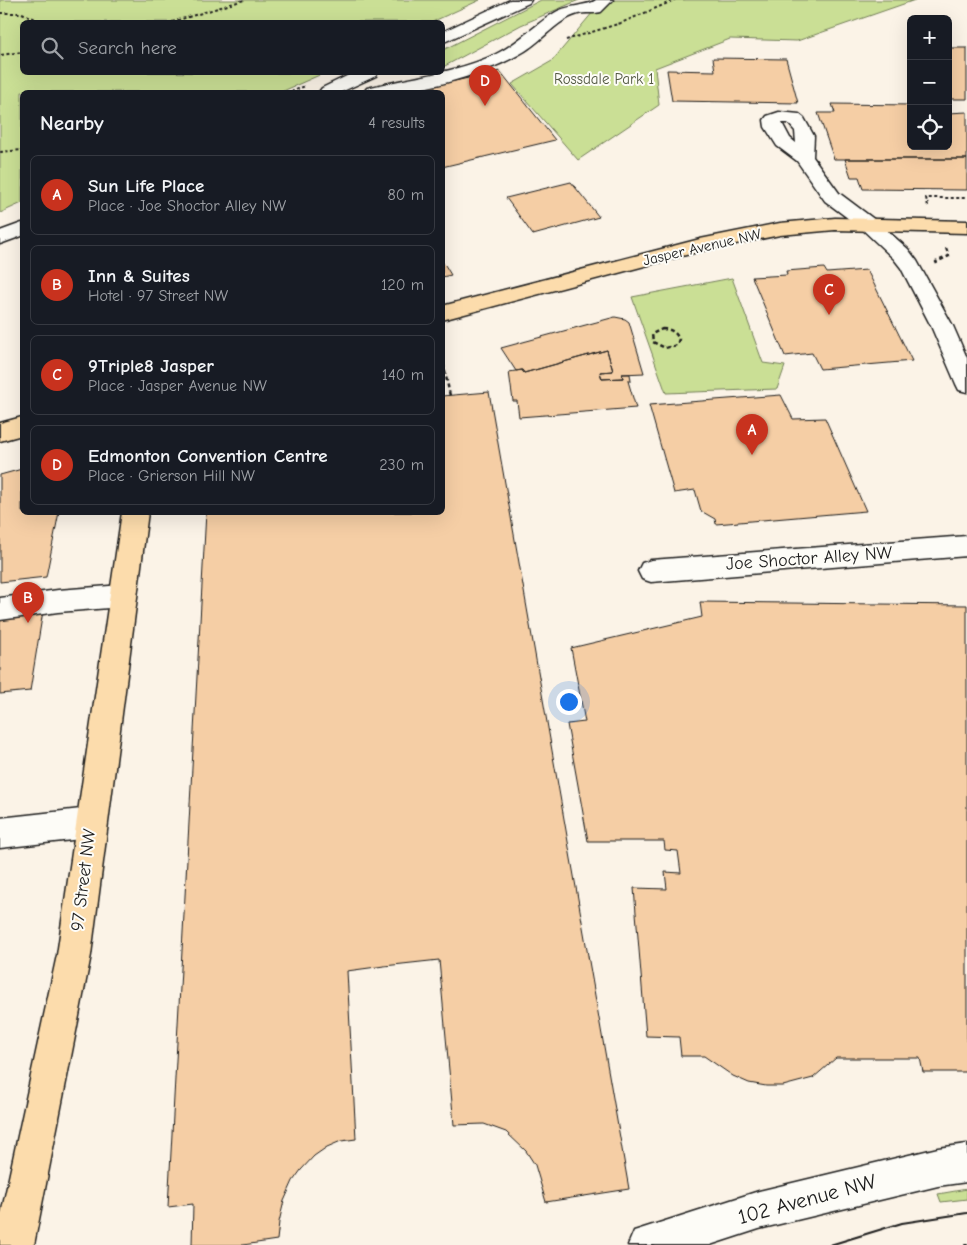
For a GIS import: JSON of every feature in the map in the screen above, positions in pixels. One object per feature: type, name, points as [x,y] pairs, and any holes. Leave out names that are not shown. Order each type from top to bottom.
[{"type":"main road","name":"Jasper Avenue NW","points":[[445,312],[737,237],[780,229],[835,224],[967,227]]},
{"type":"main road","points":[[0,432],[20,427]]},
{"type":"main road","name":"97 Street NW","points":[[14,1245],[74,955],[90,823],[134,515]]},
{"type":"street","points":[[445,37],[523,0]]},
{"type":"street","points":[[382,90],[478,69],[520,48],[558,18],[582,8],[600,5]]},
{"type":"street","points":[[340,90],[365,75]]},
{"type":"street","points":[[804,157],[832,197],[868,224],[910,266],[966,378]]},
{"type":"street","points":[[0,238],[20,229]]},
{"type":"street","name":"Joe Shoctor Alley NW","points":[[651,571],[967,546]]},
{"type":"street","points":[[0,609],[58,601],[122,596]]},
{"type":"street","points":[[0,833],[90,823]]},
{"type":"street","name":"102 Avenue NW","points":[[648,1245],[768,1208],[938,1167],[967,1163]]},
{"type":"path","points":[[178,20],[244,0]]},
{"type":"path","points":[[561,41],[602,31],[675,0]]},
{"type":"path","points":[[0,13],[22,13],[38,20]]},
{"type":"path","points":[[1,55],[20,52]]},
{"type":"path","points":[[0,152],[20,150]]},
{"type":"path","points":[[926,198],[967,198]]},
{"type":"path","points":[[662,329],[671,330],[678,336],[678,342],[669,348],[656,345],[651,340],[654,332],[662,329]]},
{"type":"path","points":[[445,372],[450,396]]},
{"type":"green space","points":[[0,0],[480,0],[436,20],[20,20],[20,75],[319,75],[286,90],[20,90],[20,204],[0,213]]},
{"type":"green space","points":[[541,0],[579,0],[521,25],[445,66],[445,49]]},
{"type":"green space","name":"Rossdale Park 1","points":[[611,0],[915,0],[797,41],[730,39],[655,68],[659,105],[578,160],[512,84],[552,61],[593,12]]},
{"type":"green space","points":[[732,278],[763,363],[785,366],[777,389],[666,393],[632,297]]},
{"type":"green space","points":[[967,1189],[967,1199],[941,1202],[938,1194]]},
{"type":"building","points":[[952,48],[967,48],[967,99],[952,99]]},
{"type":"building","points":[[713,58],[786,59],[798,103],[672,101],[667,70],[715,71]]},
{"type":"building","points":[[500,71],[555,140],[445,166],[445,90],[414,90]]},
{"type":"building","points":[[832,104],[907,105],[907,150],[952,150],[952,113],[967,112],[967,159],[834,159],[818,113],[835,113]]},
{"type":"building","points":[[845,159],[967,159],[967,190],[863,189],[859,177],[851,177]]},
{"type":"building","points":[[571,182],[599,217],[533,235],[506,198]]},
{"type":"building","points":[[445,265],[451,275],[445,276]]},
{"type":"building","points":[[824,268],[827,273],[867,270],[912,361],[820,369],[812,353],[785,356],[752,277],[787,275],[786,271]]},
{"type":"building","points":[[615,317],[629,322],[644,373],[622,374],[623,378],[602,379],[600,372],[613,371],[607,350],[524,373],[522,370],[516,371],[501,348]]},
{"type":"building","points":[[607,350],[613,371],[600,372],[602,379],[623,378],[622,374],[630,374],[631,381],[628,381],[636,408],[519,417],[517,401],[513,401],[509,372],[522,370],[524,373]]},
{"type":"building","points":[[489,392],[629,1189],[546,1202],[535,1165],[526,1151],[506,1132],[484,1124],[454,1125],[439,960],[384,966],[347,971],[356,1139],[341,1141],[327,1147],[314,1156],[301,1170],[293,1181],[284,1201],[277,1240],[243,1245],[192,1245],[193,1204],[168,1207],[206,515],[445,515],[445,396]]},
{"type":"building","points":[[781,395],[793,419],[825,418],[866,511],[716,524],[715,519],[701,511],[695,490],[674,493],[649,405]]},
{"type":"building","points":[[20,470],[20,515],[58,515],[46,577],[0,582],[0,475]]},
{"type":"building","points":[[700,602],[967,605],[967,1072],[923,1072],[920,1058],[836,1058],[813,1078],[783,1086],[766,1086],[749,1083],[733,1076],[704,1056],[681,1056],[679,1037],[646,1036],[634,888],[667,889],[665,872],[681,873],[678,851],[665,850],[664,841],[588,841],[567,724],[585,722],[571,648],[702,617]]},
{"type":"building","points":[[43,611],[30,691],[0,694],[0,615]]},
{"type":"tram line","points":[[830,1245],[902,1223],[967,1213]]},
{"type":"place","name":"Edmonton Convention Centre","points":[[485,106]]},
{"type":"place","name":"9Triple8 Jasper","points":[[829,315]]},
{"type":"place","name":"Sun Life Place","points":[[752,455]]},
{"type":"place","name":"Inn & Suites","points":[[28,623]]}]
